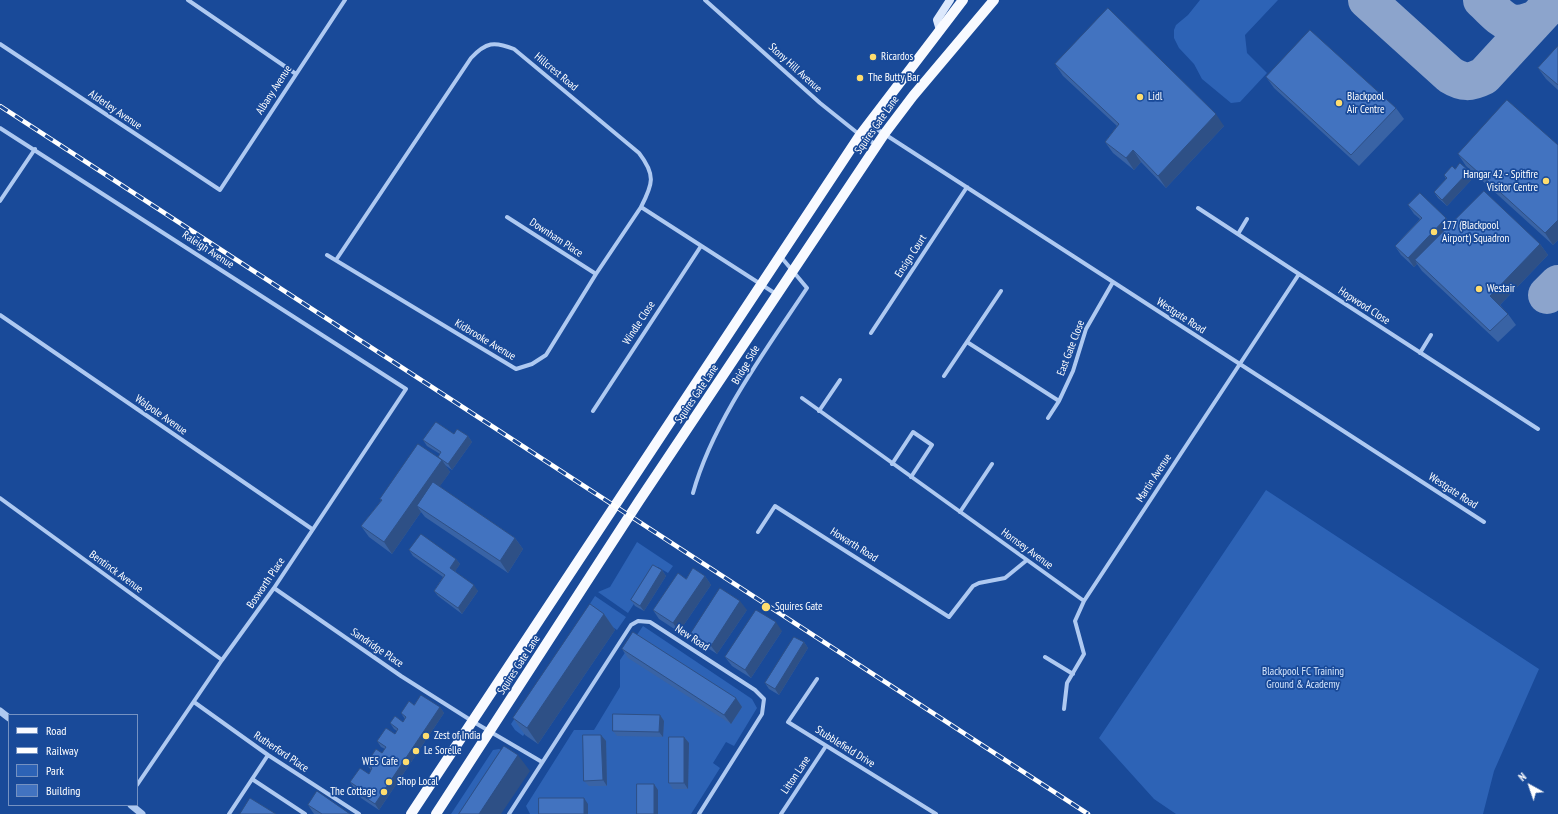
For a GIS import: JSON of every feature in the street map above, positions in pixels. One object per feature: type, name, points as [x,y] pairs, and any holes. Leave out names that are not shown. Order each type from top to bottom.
[{"type":"main road","points":[[940,30],[937,20],[950,0]]},
{"type":"main road","name":"Squires Gate Lane","points":[[412,814],[608,514],[781,257],[868,123],[963,0]]},
{"type":"main road","name":"Squires Gate Lane","points":[[436,814],[639,501],[877,145],[913,96],[994,0]]},
{"type":"street","points":[[188,0],[296,74]]},
{"type":"street","name":"Albany Avenue","points":[[220,190],[345,0]]},
{"type":"street","name":"Stony Hill Avenue","points":[[705,0],[820,103],[860,135],[877,145]]},
{"type":"street","name":"Alderley Avenue","points":[[0,44],[220,190]]},
{"type":"street","name":"Hillcrest Road","points":[[336,260],[471,58],[481,47],[490,44],[503,45],[514,49],[639,153],[650,168],[652,180],[651,188],[641,207]]},
{"type":"street","name":"Westgate Road","points":[[868,123],[1239,365],[1484,522]]},
{"type":"street","name":"Raleigh Avenue","points":[[0,128],[35,149],[406,389]]},
{"type":"street","points":[[0,201],[35,149]]},
{"type":"street","name":"Ensign Court","points":[[871,334],[967,188]]},
{"type":"street","points":[[641,207],[778,295]]},
{"type":"street","name":"Kidbrooke Avenue","points":[[328,255],[516,369],[532,364],[546,355],[596,274],[641,207]]},
{"type":"street","name":"Hopwood Close","points":[[1198,208],[1538,430]]},
{"type":"street","name":"Downham Place","points":[[507,217],[596,274]]},
{"type":"street","points":[[1238,234],[1247,219]]},
{"type":"street","name":"Windle Close","points":[[593,410],[701,246]]},
{"type":"street","name":"Bridge Side","points":[[693,493],[698,474],[722,425],[757,364],[807,288],[794,270],[781,257]]},
{"type":"street","points":[[1239,365],[1299,274]]},
{"type":"street","name":"East Gate Close","points":[[1048,418],[1073,371],[1086,329],[1113,282]]},
{"type":"street","points":[[944,376],[1001,291]]},
{"type":"street","name":"Walpole Avenue","points":[[0,315],[312,529]]},
{"type":"street","points":[[1420,353],[1431,335]]},
{"type":"street","points":[[968,342],[1058,401]]},
{"type":"street","name":"Martin Avenue","points":[[1064,709],[1067,683],[1084,654],[1075,621],[1084,601],[1239,365]]},
{"type":"street","points":[[819,411],[840,380]]},
{"type":"street","name":"Bosworth Place","points":[[138,784],[222,660],[274,588],[406,389]]},
{"type":"street","name":"Hornsey Avenue","points":[[802,398],[1084,601]]},
{"type":"street","points":[[892,464],[913,432],[932,445],[911,477]]},
{"type":"street","points":[[960,512],[992,464]]},
{"type":"street","name":"Bentinck Avenue","points":[[0,498],[222,660]]},
{"type":"street","name":"Howarth Road","points":[[758,532],[775,506],[950,617],[973,586],[979,583],[1005,578],[1027,560]]},
{"type":"street","name":"Sandridge Place","points":[[274,588],[401,676],[490,731]]},
{"type":"street","name":"New Road","points":[[509,814],[631,625],[638,621],[650,622],[755,690],[764,699],[762,714],[699,814]]},
{"type":"street","points":[[1045,657],[1073,674]]},
{"type":"street","name":"Stubblefield Drive","points":[[817,679],[788,722],[933,813]]},
{"type":"street","name":"Rutherford Place","points":[[194,702],[268,755],[359,814]]},
{"type":"street","points":[[0,711],[8,717]]},
{"type":"street","points":[[490,731],[542,762]]},
{"type":"street","name":"Litton Lane","points":[[781,814],[826,746]]},
{"type":"street","points":[[229,814],[268,755]]},
{"type":"street","points":[[252,779],[305,814]]},
{"type":"street","points":[[132,806],[142,814]]},
{"type":"green space","points":[[1200,0],[1278,0],[1245,35],[1247,53],[1267,73],[1240,102],[1231,103],[1202,79],[1194,64],[1179,48],[1174,38],[1174,30],[1176,25],[1188,15]]},
{"type":"green space","name":"Blackpool FC Training Ground & Academy","points":[[1266,490],[1539,669],[1494,771],[1483,814],[1176,814],[1154,799],[1099,738]]},
{"type":"green space","points":[[637,542],[673,566],[668,573],[658,567],[628,613],[598,592],[610,587]]},
{"type":"green space","points":[[595,596],[626,617],[617,630],[601,619],[523,736],[515,730],[511,724]]},
{"type":"green space","points":[[643,626],[752,699],[757,708],[734,746],[726,742],[713,763],[720,768],[691,814],[530,814],[526,806],[574,730],[594,730],[620,687],[620,660]]},
{"type":"green space","points":[[499,749],[504,751],[480,814],[451,814],[493,750]]},
{"type":"building","name":"Lidl","points":[[1108,8],[1216,114],[1158,176],[1133,150],[1126,158],[1105,142],[1119,124],[1055,64]]},
{"type":"building","name":"Blackpool Air Centre","points":[[1310,30],[1396,108],[1351,155],[1266,77]]},
{"type":"building","points":[[1558,46],[1558,85],[1538,68]]},
{"type":"building","points":[[1507,100],[1558,145],[1558,220],[1545,233],[1458,154]]},
{"type":"building","points":[[1460,163],[1469,171],[1442,200],[1434,192],[1447,178],[1444,175],[1452,166],[1455,169]]},
{"type":"building","name":"Westair","points":[[1484,191],[1540,244],[1490,296],[1508,314],[1490,331],[1415,260]]},
{"type":"building","points":[[1420,193],[1446,218],[1408,258],[1395,246],[1422,218],[1408,205]]},
{"type":"building","points":[[436,422],[454,434],[457,429],[468,436],[448,464],[438,457],[441,452],[423,440]]},
{"type":"building","points":[[418,444],[442,460],[384,542],[361,526],[382,500],[380,499]]},
{"type":"building","points":[[433,482],[515,538],[500,561],[417,506]]},
{"type":"building","points":[[421,534],[456,559],[450,568],[474,585],[458,608],[434,591],[445,575],[409,550]]},
{"type":"building","points":[[653,565],[662,570],[640,606],[631,600]]},
{"type":"building","points":[[693,568],[705,576],[673,623],[653,610],[678,573],[686,579]]},
{"type":"building","points":[[720,588],[740,601],[711,646],[691,633]]},
{"type":"building","points":[[590,604],[604,614],[527,728],[513,718]]},
{"type":"building","points":[[756,610],[776,622],[745,670],[725,657]]},
{"type":"building","points":[[633,632],[736,698],[724,715],[622,649]]},
{"type":"building","points":[[794,637],[804,642],[775,689],[765,683]]},
{"type":"building","points":[[421,695],[440,707],[375,804],[357,792],[359,788],[350,782],[360,768],[369,774],[372,768],[366,764],[376,749],[382,753],[386,747],[377,741],[386,728],[395,734],[398,729],[390,723],[395,716],[403,722],[406,717],[401,713],[409,701],[414,705]]},
{"type":"building","points":[[613,714],[660,715],[659,732],[613,731]]},
{"type":"building","points":[[583,735],[601,735],[603,780],[584,781]]},
{"type":"building","points":[[669,737],[684,737],[684,783],[669,783]]},
{"type":"building","points":[[504,746],[518,755],[479,814],[459,814]]},
{"type":"building","points":[[637,784],[654,784],[654,814],[637,814]]},
{"type":"building","points":[[317,791],[350,814],[322,814],[308,805]]},
{"type":"building","points":[[250,798],[276,814],[240,814]]},
{"type":"building","points":[[539,798],[584,798],[584,814],[539,814]]},
{"type":"taxiway","points":[[1367,0],[1450,75],[1463,81],[1471,81],[1484,76],[1554,0]]},
{"type":"taxiway","points":[[1482,0],[1506,21],[1519,24],[1536,19]]},
{"type":"taxiway","points":[[1547,295],[1558,284]]},
{"type":"railway","points":[[0,106],[1088,814]]},
{"type":"place","name":"Ricardos","points":[[873,57]]},
{"type":"place","name":"The Butty Bar","points":[[860,78]]},
{"type":"place","name":"Lidl","points":[[1140,97]]},
{"type":"place","name":"Blackpool Air Centre","points":[[1339,103]]},
{"type":"place","name":"Hangar 42 - Spitfire Visitor Centre","points":[[1546,181]]},
{"type":"place","name":"177 (Blackpool Airport) Squadron","points":[[1434,232]]},
{"type":"place","name":"Westair","points":[[1479,289]]},
{"type":"place","name":"Squires Gate","points":[[766,607]]},
{"type":"place","name":"Zest of India","points":[[426,736]]},
{"type":"place","name":"Le Sorelle","points":[[416,751]]},
{"type":"place","name":"WE5 Cafe","points":[[406,762]]},
{"type":"place","name":"Shop Local","points":[[389,782]]},
{"type":"place","name":"The Cottage","points":[[384,792]]}]
